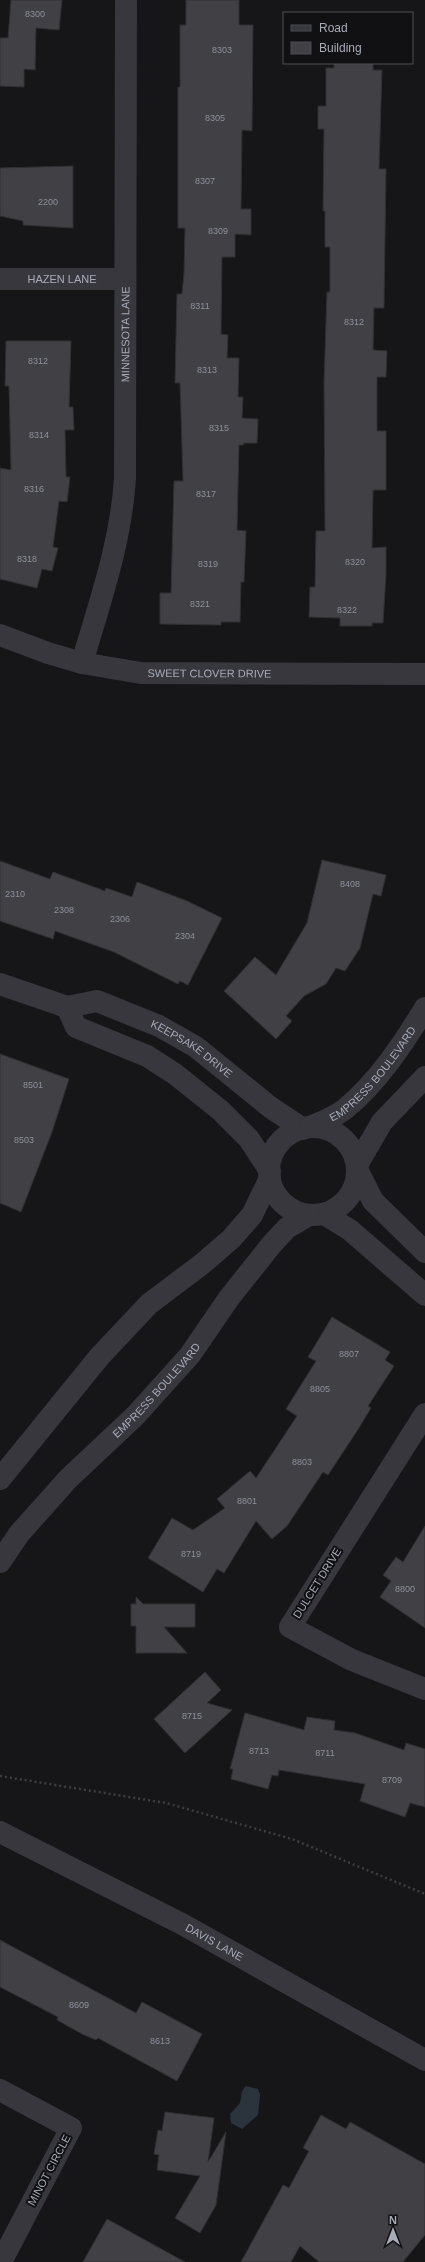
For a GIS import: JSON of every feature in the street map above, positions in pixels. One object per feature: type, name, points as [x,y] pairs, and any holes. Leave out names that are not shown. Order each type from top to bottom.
[{"type":"street","name":"MINNESOTA LANE","points":[[82,663],[115,548],[123,514],[125,478],[124,279],[126,0]]},
{"type":"street","name":"HAZEN LANE","points":[[0,279],[124,279]]},
{"type":"street","name":"SWEET CLOVER DRIVE","points":[[0,635],[82,663],[141,673],[425,674]]},
{"type":"street","points":[[0,984],[67,1007],[76,1027],[147,1056],[175,1074],[220,1110],[249,1139],[270,1175]]},
{"type":"street","name":"KEEPSAKE DRIVE","points":[[67,1007],[96,1001],[159,1026],[196,1047],[270,1107],[307,1128]]},
{"type":"street","name":"EMPRESS BOULEVARD","points":[[307,1128],[333,1117],[345,1108],[382,1071],[425,1008]]},
{"type":"street","points":[[316,1215],[337,1208],[348,1199],[355,1186],[358,1168],[382,1122],[425,1077]]},
{"type":"street","points":[[425,1252],[373,1200],[358,1168],[356,1156],[348,1144],[338,1134],[324,1128],[307,1128],[296,1131],[283,1138],[274,1150],[270,1164],[270,1175],[274,1191],[282,1203],[294,1211],[316,1215],[350,1230],[425,1295]]},
{"type":"street","points":[[0,1479],[100,1356],[149,1304],[202,1264],[231,1238],[252,1215],[270,1175]]},
{"type":"street","name":"EMPRESS BOULEVARD","points":[[0,1562],[19,1534],[68,1479],[135,1416],[190,1355],[229,1298],[272,1244],[287,1228],[316,1215]]},
{"type":"street","name":"DULCET DRIVE","points":[[425,1414],[290,1627],[352,1660],[425,1689]]},
{"type":"street","name":"DAVIS LANE","points":[[0,1832],[182,1924],[425,2060]]},
{"type":"street","name":"MINOT CIRCLE","points":[[0,2090],[71,2128],[1,2262]]},
{"type":"path","points":[[0,1776],[166,1803],[292,1839],[425,1894]]},
{"type":"shaded area","points":[[246,2086],[258,2089],[260,2095],[258,2115],[242,2129],[231,2123],[230,2114],[240,2103],[242,2091]]},
{"type":"building","points":[[11,0],[62,0],[59,30],[36,28],[35,70],[24,69],[24,87],[0,86],[0,38],[8,38]]},
{"type":"building","points":[[186,0],[239,0],[239,25],[253,25],[252,131],[242,130],[241,209],[251,209],[251,235],[235,234],[235,257],[222,257],[221,334],[228,335],[227,358],[239,358],[238,397],[243,397],[242,418],[258,419],[257,443],[244,443],[243,445],[239,445],[237,530],[246,531],[244,582],[241,582],[240,622],[221,622],[221,625],[160,624],[160,593],[171,593],[174,481],[183,481],[180,383],[175,383],[177,294],[182,294],[184,274],[185,228],[178,228],[178,87],[180,87],[180,25],[186,25]]},
{"type":"building","points":[[334,64],[373,64],[373,70],[382,70],[379,169],[386,169],[384,308],[374,308],[373,350],[387,351],[386,377],[377,377],[377,431],[386,431],[386,490],[373,490],[372,548],[386,547],[386,574],[383,623],[372,623],[372,626],[340,626],[340,618],[309,617],[310,587],[315,587],[316,531],[325,531],[324,382],[327,292],[330,292],[330,247],[325,247],[325,211],[323,211],[324,129],[318,129],[318,106],[326,106],[326,68],[334,68]]},
{"type":"building","points":[[73,166],[73,228],[23,225],[23,221],[0,216],[0,168]]},
{"type":"building","points":[[6,341],[71,341],[69,407],[73,407],[74,430],[65,430],[66,477],[70,477],[67,502],[59,501],[53,547],[58,548],[52,571],[42,569],[37,588],[0,579],[0,468],[11,470],[9,386],[5,386]]},
{"type":"building","points":[[322,860],[386,875],[381,896],[373,894],[360,948],[345,971],[336,968],[326,984],[304,996],[286,1016],[292,1021],[276,1039],[224,991],[255,957],[276,975],[307,923]]},
{"type":"building","points":[[0,861],[50,879],[53,872],[105,891],[106,888],[132,897],[137,882],[187,901],[222,918],[188,985],[180,981],[178,984],[114,952],[55,931],[53,939],[0,921]]},
{"type":"building","points":[[0,1054],[69,1079],[52,1132],[21,1212],[0,1203]]},
{"type":"building","points":[[332,1317],[390,1352],[385,1360],[394,1366],[368,1406],[371,1408],[328,1475],[323,1472],[287,1526],[272,1539],[256,1521],[224,1573],[217,1569],[203,1592],[148,1558],[172,1518],[193,1530],[225,1508],[217,1499],[250,1471],[256,1478],[297,1416],[286,1409],[316,1361],[308,1357]]},
{"type":"building","points":[[425,1526],[425,1628],[380,1597],[391,1581],[383,1575],[396,1557],[403,1562]]},
{"type":"building","points":[[136,1597],[143,1604],[195,1604],[195,1627],[164,1627],[187,1653],[136,1653],[136,1626],[131,1626],[131,1604],[136,1604]]},
{"type":"building","points":[[205,1672],[221,1690],[207,1703],[232,1710],[185,1753],[154,1719]]},
{"type":"building","points":[[245,1713],[304,1730],[307,1717],[335,1721],[334,1730],[355,1733],[404,1750],[406,1743],[425,1749],[425,1807],[410,1803],[405,1817],[360,1801],[365,1784],[279,1770],[278,1776],[272,1775],[268,1789],[231,1779],[233,1769],[230,1769]]},
{"type":"building","points":[[0,1940],[136,2013],[142,2002],[202,2034],[177,2081],[98,2038],[96,2040],[82,2034],[57,2020],[58,2017],[0,1987]]},
{"type":"building","points":[[165,2112],[214,2118],[208,2162],[226,2132],[216,2205],[200,2233],[175,2218],[200,2176],[157,2170],[159,2155],[154,2154],[158,2130],[162,2131]]},
{"type":"building","points":[[321,2115],[346,2129],[350,2122],[425,2164],[425,2235],[403,2262],[319,2262],[300,2246],[291,2262],[241,2262],[283,2185],[289,2188],[309,2151],[303,2148]]},
{"type":"building","points":[[107,2219],[185,2262],[83,2262]]}]
